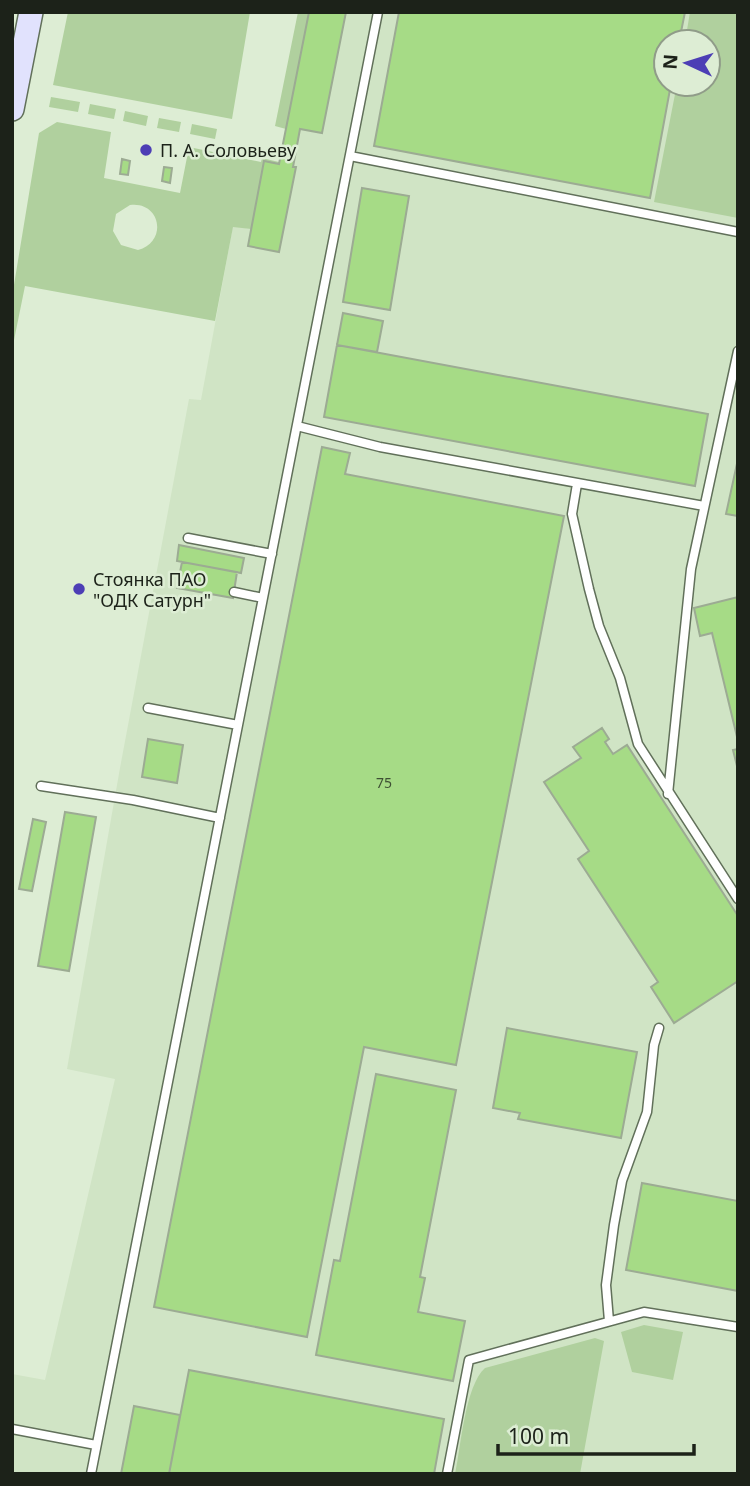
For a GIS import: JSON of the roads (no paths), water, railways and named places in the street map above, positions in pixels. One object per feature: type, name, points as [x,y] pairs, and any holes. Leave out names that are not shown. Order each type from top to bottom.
[{"type":"main road","points":[[13,97],[31,12]]},
{"type":"lane","points":[[91,1474],[378,12]]},
{"type":"lane","points":[[350,156],[738,232]]},
{"type":"lane","points":[[668,794],[687,595],[738,351]]},
{"type":"lane","points":[[298,426],[380,447],[704,506]]},
{"type":"lane","points":[[577,484],[572,514],[599,626],[620,678],[638,744],[738,899]]},
{"type":"lane","points":[[188,538],[272,554]]},
{"type":"lane","points":[[234,592],[263,598]]},
{"type":"lane","points":[[148,708],[238,725]]},
{"type":"lane","points":[[41,786],[133,800],[220,818]]},
{"type":"lane","points":[[610,1321],[606,1285],[614,1225],[622,1181],[647,1112],[654,1045],[659,1028]]},
{"type":"lane","points":[[447,1474],[469,1360],[644,1312],[738,1328]]},
{"type":"lane","points":[[12,1429],[96,1445]]},
{"type":"place","name":"П. А. Соловьеву","points":[[146,150]]},
{"type":"place","name":"Стоянка ПАО \"ОДК Сатурн\"","points":[[79,589]]}]
